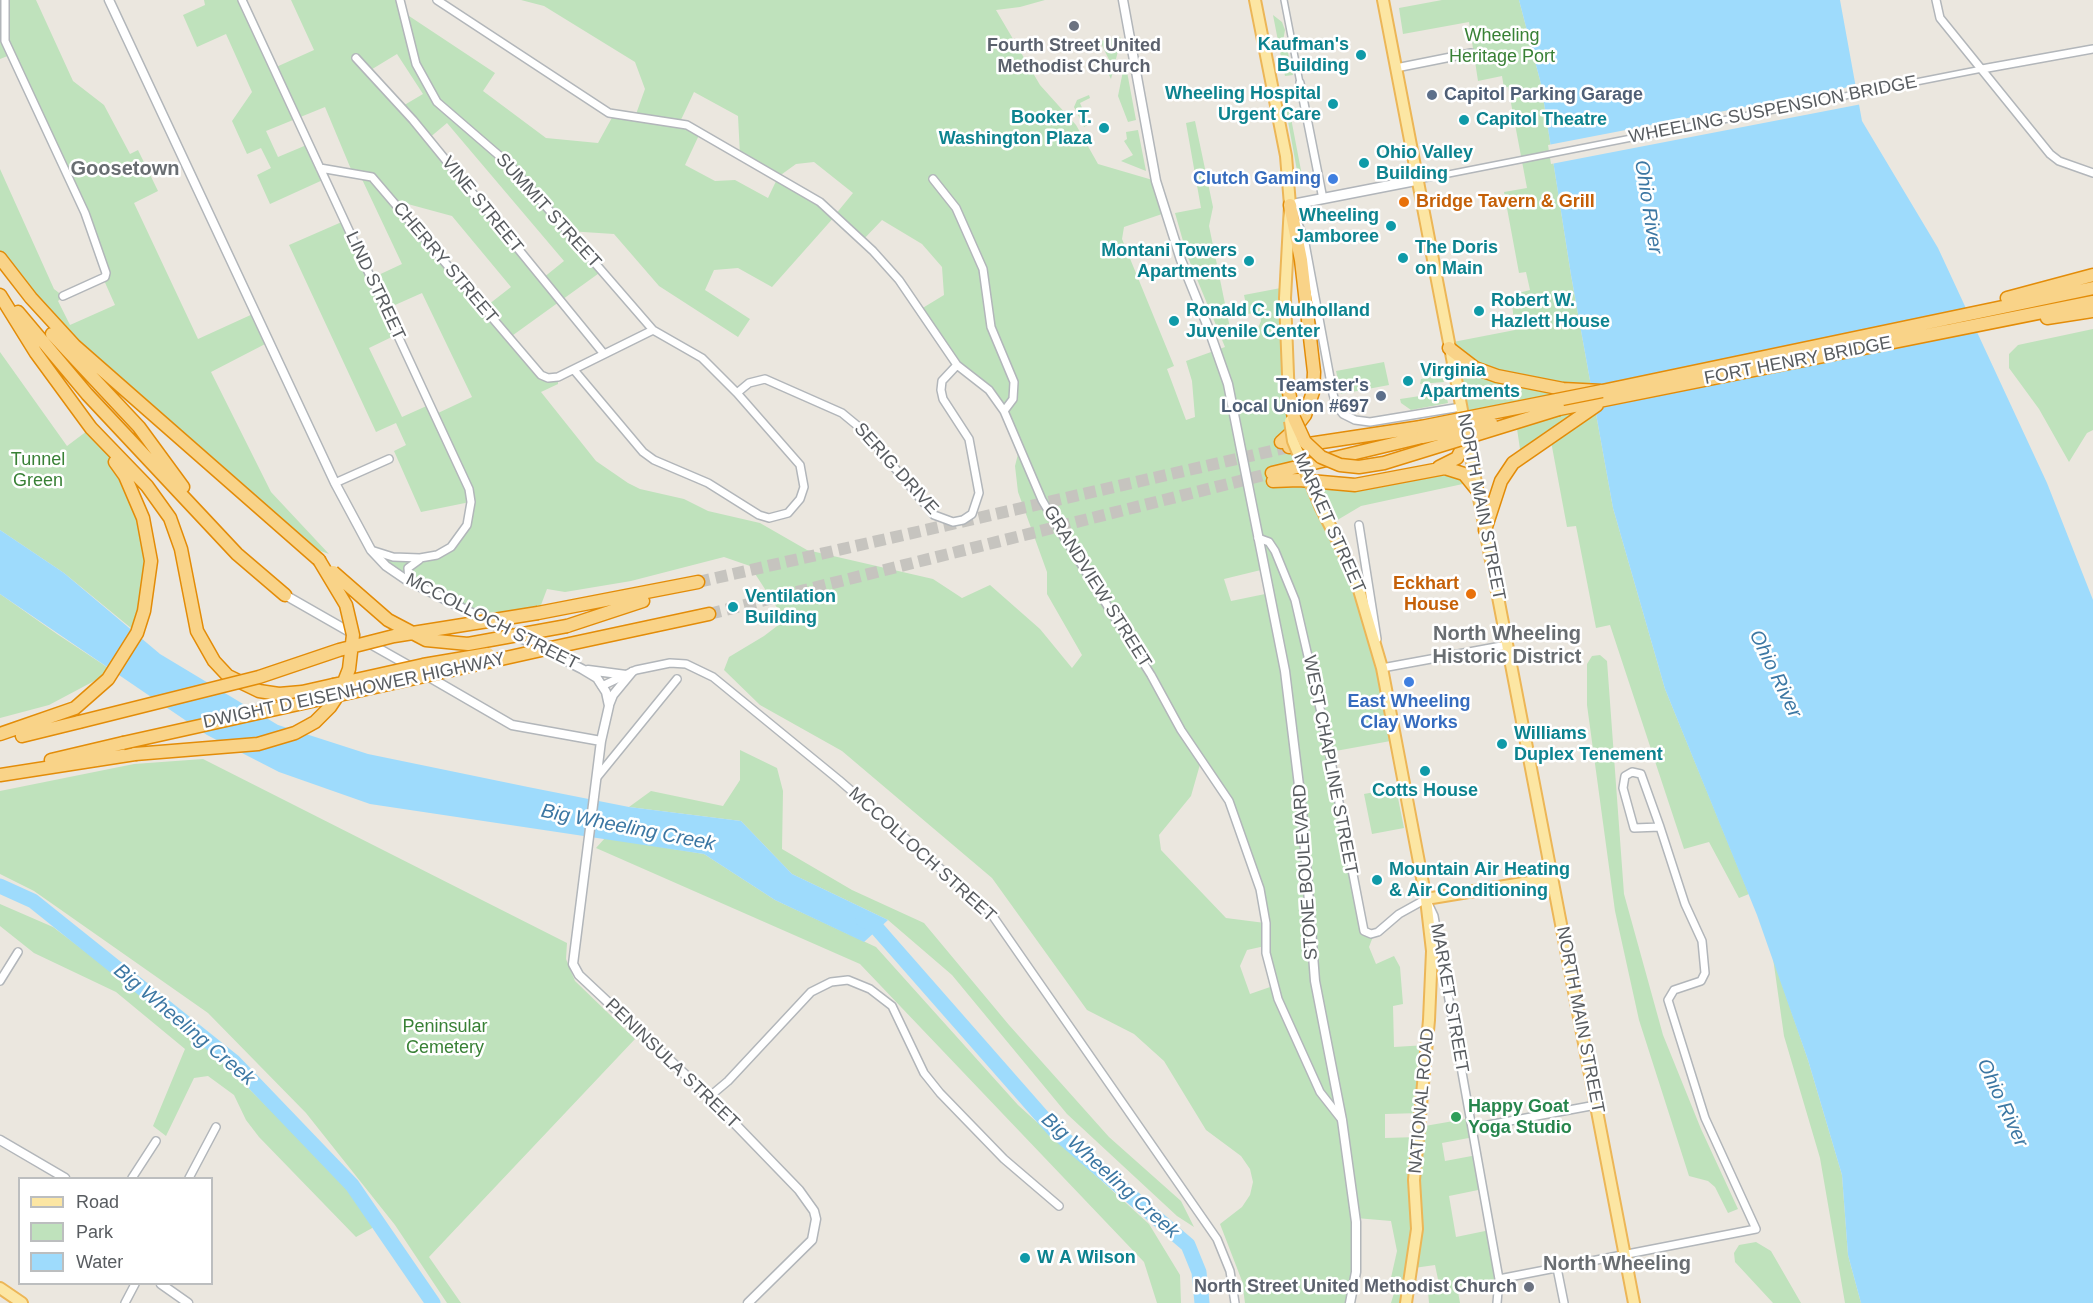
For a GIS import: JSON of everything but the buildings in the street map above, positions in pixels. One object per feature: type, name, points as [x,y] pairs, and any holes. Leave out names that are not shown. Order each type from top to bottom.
[{"type":"highway","points":[[1290,205],[1301,260],[1314,372],[1313,392],[1305,415],[1285,445],[1421,432],[1560,409]]},
{"type":"highway","points":[[0,258],[31,298],[75,346],[319,560],[346,605],[353,635],[349,669],[340,692],[330,707],[315,722],[295,734],[265,743],[236,748],[135,754],[0,774]]},
{"type":"highway","points":[[0,268],[39,319],[153,444],[200,513]]},
{"type":"highway","points":[[1963,313],[2047,285],[2093,275]]},
{"type":"highway","points":[[1963,313],[2093,288]]},
{"type":"highway","points":[[0,293],[87,394],[257,573],[285,595]]},
{"type":"highway","points":[[0,293],[36,353],[100,438],[125,476],[143,518],[151,561],[150,582],[144,611],[128,651],[108,679],[90,696],[60,716],[0,734]]},
{"type":"highway","points":[[1992,322],[2093,302]]},
{"type":"highway","points":[[1992,322],[2093,312]]},
{"type":"highway","name":"FORT HENRY BRIDGE","points":[[1603,396],[1963,313]]},
{"type":"highway","name":"FORT HENRY BRIDGE","points":[[1603,396],[1992,322]]},
{"type":"highway","points":[[1449,348],[1475,368],[1497,376],[1603,396]]},
{"type":"highway","points":[[1289,392],[1292,420],[1305,442],[1321,457],[1340,465],[1359,467],[1384,463],[1603,396]]},
{"type":"highway","points":[[1467,439],[1457,458],[1435,469],[1381,482],[1354,485],[1272,477],[1421,432],[1603,396]]},
{"type":"highway","points":[[1485,530],[1501,481],[1513,463],[1603,396]]},
{"type":"highway","points":[[100,438],[147,486],[170,518],[181,549],[197,631],[206,650],[228,676],[248,688],[279,694],[333,685],[423,665],[546,649]]},
{"type":"highway","points":[[1435,469],[1458,471],[1468,477],[1477,490]]},
{"type":"highway","name":"DWIGHT D EISENHOWER HIGHWAY","points":[[0,741],[259,677],[339,650],[394,636],[538,613],[698,582],[567,626],[468,644],[426,640],[388,620],[319,560]]},
{"type":"highway","name":"DWIGHT D EISENHOWER HIGHWAY","points":[[0,774],[123,743],[709,614]]},
{"type":"main road","points":[[1255,0],[1286,156],[1290,205],[1286,298],[1289,392]]},
{"type":"main road","name":"NORTH MAIN STREET","points":[[1383,0],[1634,1303]]},
{"type":"main road","points":[[1290,205],[1418,180]]},
{"type":"main road","name":"MARKET STREET","points":[[1292,420],[1293,441],[1306,478],[1354,573],[1381,664],[1426,899]]},
{"type":"main road","points":[[1426,899],[1553,878]]},
{"type":"main road","name":"NATIONAL ROAD","points":[[1406,1303],[1417,1239],[1414,1180],[1431,984],[1432,951],[1426,899]]},
{"type":"main road","points":[[0,1288],[22,1303]]},
{"type":"street","points":[[5,0],[5,41],[85,213],[105,277],[63,296]]},
{"type":"street","name":"MCCOLLOCH STREET","points":[[109,0],[335,483],[371,550],[386,566],[409,580],[582,669],[597,678],[602,686],[629,673],[662,664],[686,664],[713,677],[839,780],[990,912],[1216,1239],[1230,1270],[1235,1303]]},
{"type":"street","name":"LIND STREET","points":[[242,0],[469,489],[470,511],[463,534],[451,548],[411,565],[407,572],[409,580]]},
{"type":"street","name":"SUMMIT STREET","points":[[400,0],[416,64],[437,102],[510,165],[653,330],[702,358],[738,393],[796,460],[804,474],[804,487],[800,500],[795,508],[778,518],[759,515],[708,483],[654,460],[643,452],[574,370]]},
{"type":"street","name":"GRANDVIEW STREET","points":[[437,0],[609,113],[687,125],[820,202],[873,251],[899,280],[957,366],[989,390],[1004,411],[1042,500],[1084,572],[1151,675],[1181,730],[1229,801],[1260,889],[1266,923],[1266,953],[1278,999],[1320,1092],[1342,1120]]},
{"type":"street","name":"STONE BOULEVARD","points":[[1123,0],[1156,181],[1181,260],[1223,368],[1287,685],[1302,810],[1315,981],[1342,1120],[1358,1243],[1350,1303]]},
{"type":"street","points":[[1284,0],[1323,199]]},
{"type":"street","points":[[1936,0],[1940,18],[2025,125],[2060,161],[2093,172]]},
{"type":"street","points":[[1982,69],[2093,49]]},
{"type":"street","points":[[1396,68],[1471,53]]},
{"type":"street","name":"VINE STREET","points":[[357,58],[413,120],[604,354]]},
{"type":"street","name":"WHEELING SUSPENSION BRIDGE","points":[[1418,180],[1982,69]]},
{"type":"street","name":"CHERRY STREET","points":[[320,168],[372,177],[541,375],[548,378],[558,377],[574,370]]},
{"type":"street","points":[[933,179],[956,208],[984,269],[991,327],[1014,382],[1013,399],[1004,411]]},
{"type":"street","points":[[1290,205],[1304,238],[1336,405],[1342,414],[1355,420],[1370,422],[1461,407]]},
{"type":"street","points":[[574,370],[653,330]]},
{"type":"street","name":"SERIG DRIVE","points":[[738,393],[749,383],[765,380],[842,413],[865,432],[934,515],[953,522],[963,520],[972,514],[979,493],[969,439],[943,399],[940,390],[942,381],[957,366]]},
{"type":"street","points":[[335,483],[388,459]]},
{"type":"street","name":"MARKET STREET","points":[[1359,525],[1381,664]]},
{"type":"street","name":"WEST CHAPLINE STREET","points":[[1258,538],[1269,542],[1275,551],[1295,600],[1326,730],[1364,931],[1371,934],[1378,932],[1399,914],[1426,899]]},
{"type":"street","name":"LIND STREET","points":[[371,550],[393,557],[426,558]]},
{"type":"street","points":[[285,595],[512,725],[602,741]]},
{"type":"street","points":[[1381,664],[1507,645]]},
{"type":"street","points":[[582,669],[629,673],[609,706]]},
{"type":"street","points":[[597,780],[676,679]]},
{"type":"street","points":[[602,686],[609,706]]},
{"type":"street","name":"PENINSULA STREET","points":[[609,706],[602,741],[573,964],[579,975],[709,1097],[799,1190],[814,1211],[816,1219],[812,1240],[748,1303]]},
{"type":"street","points":[[1499,1279],[1756,1229],[1705,1118],[1668,1000],[1674,990],[1701,981],[1705,973],[1702,941],[1687,911],[1660,827],[1641,774],[1632,772],[1625,776],[1623,788],[1634,828],[1660,827]]},
{"type":"street","name":"MARKET STREET","points":[[1426,899],[1434,916],[1499,1279],[1497,1303]]},
{"type":"street","points":[[0,981],[18,952]]},
{"type":"street","points":[[709,1097],[729,1081],[810,992],[831,982],[848,980],[870,989],[892,1006],[924,1072],[940,1093],[1004,1159],[1059,1206]]},
{"type":"street","points":[[1472,1128],[1596,1105]]},
{"type":"street","points":[[190,1177],[216,1127]]},
{"type":"street","points":[[0,1140],[62,1177]]},
{"type":"street","points":[[133,1177],[156,1141]]},
{"type":"street","points":[[1557,1268],[1564,1303]]},
{"type":"street","points":[[125,1303],[134,1285]]},
{"type":"street","points":[[162,1285],[188,1303]]},
{"type":"green space","points":[[0,0],[36,0],[73,81],[104,105],[130,154],[138,150],[158,191],[134,203],[198,339],[255,313],[269,342],[211,372],[271,492],[329,554],[301,544],[75,346],[0,258],[0,169],[54,289],[63,296],[58,301],[70,325],[115,305],[103,278],[105,277],[98,247],[10,55],[0,59]]},
{"type":"green space","points":[[204,0],[242,0],[274,68],[314,50],[291,0],[400,0],[403,12],[495,73],[483,91],[546,138],[598,143],[614,114],[635,117],[645,89],[635,62],[544,6],[521,0],[1045,0],[1020,7],[996,10],[1040,85],[1076,125],[1098,164],[1156,181],[1165,213],[1124,227],[1122,239],[1174,366],[1167,369],[1186,420],[1195,417],[1192,381],[1186,361],[1225,347],[1187,255],[1175,213],[1201,208],[1186,123],[1195,121],[1213,207],[1209,226],[1231,333],[1258,328],[1261,321],[1259,312],[1248,314],[1244,295],[1286,287],[1289,392],[1306,478],[1340,484],[1435,469],[1472,482],[1361,506],[1329,525],[1354,573],[1396,740],[1330,752],[1363,927],[1374,934],[1369,947],[1376,964],[1394,956],[1400,967],[1403,1004],[1393,1006],[1394,1047],[1427,1045],[1421,1113],[1385,1114],[1385,1138],[1418,1137],[1419,1127],[1471,1118],[1474,1137],[1442,1143],[1445,1161],[1477,1155],[1483,1189],[1449,1196],[1456,1237],[1490,1230],[1499,1279],[1457,1286],[1460,1303],[1429,1303],[1428,1291],[1440,1289],[1435,1265],[1414,1268],[1406,1303],[1391,1303],[1394,1293],[1388,1291],[1397,1251],[1391,1221],[1356,1218],[1350,1303],[1245,1303],[1242,1281],[1220,1224],[1242,1207],[1250,1195],[1253,1182],[1250,1169],[1241,1156],[1206,1130],[1164,1061],[1134,1034],[1087,1010],[992,878],[842,751],[760,705],[724,670],[729,657],[785,620],[750,566],[724,557],[631,581],[565,592],[547,589],[538,613],[491,619],[448,601],[377,557],[383,555],[432,557],[463,534],[470,502],[421,512],[394,451],[406,445],[396,423],[376,432],[289,245],[344,221],[372,278],[402,264],[360,175],[353,174],[325,107],[266,131],[278,157],[309,144],[325,179],[270,204],[257,175],[271,168],[261,148],[247,154],[232,121],[252,92],[226,34],[197,47],[183,15],[205,5]],"holes":[[[397,54],[423,94],[401,107],[369,71]],[[694,92],[738,116],[740,155],[778,177],[768,198],[735,180],[715,181],[685,165],[700,133],[679,124]],[[447,123],[564,261],[543,278],[428,139]],[[814,162],[853,193],[835,215],[778,177],[796,164]],[[393,200],[452,216],[511,287],[484,308]],[[835,216],[862,241],[882,220],[922,244],[942,267],[944,295],[921,309],[957,365],[997,401],[1020,446],[1015,466],[1018,492],[1047,572],[1047,594],[1082,655],[1072,668],[1040,629],[990,585],[962,598],[933,579],[807,550],[760,523],[708,511],[684,499],[640,489],[628,483],[596,461],[541,392],[558,384],[558,377],[541,375],[509,338],[602,271],[568,231],[614,234],[659,286],[738,337],[750,319],[705,290],[714,270],[738,268],[772,287]],[[422,293],[472,397],[436,414],[431,404],[402,417],[369,348],[398,334],[386,309]],[[1265,569],[1270,593],[1231,601],[1224,579]],[[1201,761],[1229,801],[1264,907],[1265,923],[1226,918],[1161,850],[1159,835],[1191,796]],[[1265,946],[1273,986],[1250,994],[1240,966],[1247,950]]]},
{"type":"green space","name":"Wheeling Heritage Port","points":[[1442,0],[1519,0],[1541,84],[1571,275],[1613,508],[1665,689],[1749,894],[1739,898],[1709,842],[1684,849],[1610,625],[1596,628],[1576,526],[1567,527],[1550,436],[1521,456],[1514,408],[1463,418],[1448,343],[1515,330],[1511,295],[1530,290],[1526,272],[1519,273],[1504,192],[1527,188],[1508,87],[1504,88],[1502,76],[1478,81],[1469,22],[1403,34],[1399,8]]},
{"type":"green space","points":[[1273,15],[1282,22],[1285,30],[1283,41],[1279,46]]},
{"type":"green space","points":[[1120,37],[1111,79],[1107,71],[1113,68],[1100,41]]},
{"type":"green space","points":[[1286,44],[1293,75],[1285,76],[1280,52]]},
{"type":"green space","points":[[1125,61],[1136,120],[1128,122],[1118,96]]},
{"type":"green space","points":[[1286,92],[1304,186],[1300,187],[1283,94]]},
{"type":"green space","points":[[1089,95],[1090,98],[1080,103],[1089,124],[1084,127],[1074,107],[1077,100]]},
{"type":"green space","points":[[1138,130],[1146,171],[1121,161],[1133,155],[1124,141],[1127,139],[1126,132]]},
{"type":"green space","points":[[2093,329],[2093,430],[2087,433],[2069,462],[2039,409],[2009,368],[2009,354],[2018,345]]},
{"type":"green space","name":"Tunnel Green","points":[[0,352],[67,446],[91,428],[100,438],[143,518],[151,561],[137,633],[64,573],[0,530]]},
{"type":"green space","points":[[1384,362],[1389,385],[1341,394],[1336,371]]},
{"type":"green space","points":[[1442,375],[1444,382],[1420,384],[1421,379]]},
{"type":"green space","points":[[1446,394],[1448,403],[1411,410],[1401,403],[1400,399]]},
{"type":"green space","points":[[0,594],[113,671],[49,705],[0,718]]},
{"type":"green space","points":[[1600,655],[1607,661],[1624,894],[1663,1035],[1701,1129],[1738,1209],[1728,1213],[1715,1187],[1708,1181],[1689,1176],[1639,1020],[1615,911],[1587,705],[1587,664],[1592,656]]},
{"type":"green space","points":[[740,750],[777,768],[783,791],[782,849],[852,890],[924,923],[1009,1025],[1109,1137],[1181,1201],[1194,1227],[1177,1216],[1067,1114],[952,975],[888,920],[792,874],[741,821],[629,807],[651,791],[723,806],[740,780]]},
{"type":"green space","name":"Peninsular Cemetery","points":[[203,759],[567,943],[566,959],[575,981],[635,1039],[429,1257],[461,1303],[447,1303],[395,1225],[306,1113],[208,1013],[34,891],[0,874],[0,791],[134,764]]},
{"type":"green space","points":[[1396,788],[1404,828],[1372,834],[1364,794]]},
{"type":"green space","points":[[605,838],[704,854],[775,900],[876,947],[1018,1105],[1149,1224],[1180,1275],[1181,1303],[1157,1303],[1144,1262],[860,964],[596,848]]},
{"type":"green space","points":[[0,904],[53,927],[190,1031],[334,1172],[374,1227],[356,1237],[259,1137],[246,1120],[234,1095],[208,1076],[194,1078],[166,1136],[153,1126],[185,1049],[116,992],[34,953],[0,926]]},
{"type":"green space","points":[[1773,958],[1808,1060],[1842,1175],[1848,1255],[1861,1303],[1845,1303],[1820,1158],[1784,1036]]},
{"type":"green space","points":[[1756,1242],[1771,1251],[1801,1303],[1773,1303],[1735,1262],[1734,1253],[1739,1245]]},
{"type":"water","name":"Ohio River","points":[[1519,0],[1840,0],[1862,121],[1938,248],[2047,483],[2093,600],[2093,1303],[1861,1303],[1848,1255],[1842,1175],[1808,1060],[1757,915],[1665,689],[1613,508],[1571,275],[1541,84]]},
{"type":"water","points":[[0,530],[64,573],[160,654],[278,725],[368,754],[629,807],[741,821],[792,874],[888,920],[864,942],[775,900],[704,854],[370,804],[279,772],[207,735],[0,594]]},
{"type":"pier","points":[[1859,85],[1862,104],[1551,164],[1548,145]]},
{"type":"waterway","name":"Big Wheeling Creek","points":[[0,886],[33,901],[233,1061],[352,1185],[433,1303]]},
{"type":"waterway","name":"Big Wheeling Creek","points":[[863,920],[874,925],[1054,1130],[1188,1245],[1199,1272],[1202,1303]]},
{"type":"tunnel","points":[[698,582],[1289,447]]},
{"type":"tunnel","points":[[709,614],[1272,473]]},
{"type":"place","name":"Fourth Street United Methodist Church","points":[[1074,26]]},
{"type":"place","name":"Kaufman's Building","points":[[1361,55]]},
{"type":"place","name":"Capitol Parking Garage","points":[[1432,95]]},
{"type":"place","name":"Wheeling Hospital Urgent Care","points":[[1333,104]]},
{"type":"place","name":"Capitol Theatre","points":[[1464,120]]},
{"type":"place","name":"Booker T. Washington Plaza","points":[[1104,128]]},
{"type":"place","name":"Ohio Valley Building","points":[[1364,163]]},
{"type":"place","name":"Clutch Gaming","points":[[1333,179]]},
{"type":"place","name":"Bridge Tavern & Grill","points":[[1404,202]]},
{"type":"place","name":"Wheeling Jamboree","points":[[1391,226]]},
{"type":"place","name":"The Doris on Main","points":[[1403,258]]},
{"type":"place","name":"Montani Towers Apartments","points":[[1249,261]]},
{"type":"place","name":"Robert W. Hazlett House","points":[[1479,311]]},
{"type":"place","name":"Ronald C. Mulholland Juvenile Center","points":[[1174,321]]},
{"type":"place","name":"Virginia Apartments","points":[[1408,381]]},
{"type":"place","name":"Teamster's Local Union #697","points":[[1381,396]]},
{"type":"place","name":"Eckhart House","points":[[1471,594]]},
{"type":"place","name":"Ventilation Building","points":[[733,607]]},
{"type":"place","name":"East Wheeling Clay Works","points":[[1409,682]]},
{"type":"place","name":"Williams Duplex Tenement","points":[[1502,744]]},
{"type":"place","name":"Cotts House","points":[[1425,771]]},
{"type":"place","name":"Mountain Air Heating & Air Conditioning","points":[[1377,880]]},
{"type":"place","name":"Happy Goat Yoga Studio","points":[[1456,1117]]},
{"type":"place","name":"W A Wilson","points":[[1025,1258]]},
{"type":"place","name":"North Street United Methodist Church","points":[[1529,1287]]},
{"type":"district","name":"Goosetown","points":[[125,169]]},
{"type":"district","name":"North Wheeling Historic District","points":[[1507,646]]},
{"type":"district","name":"North Wheeling","points":[[1617,1264]]}]
